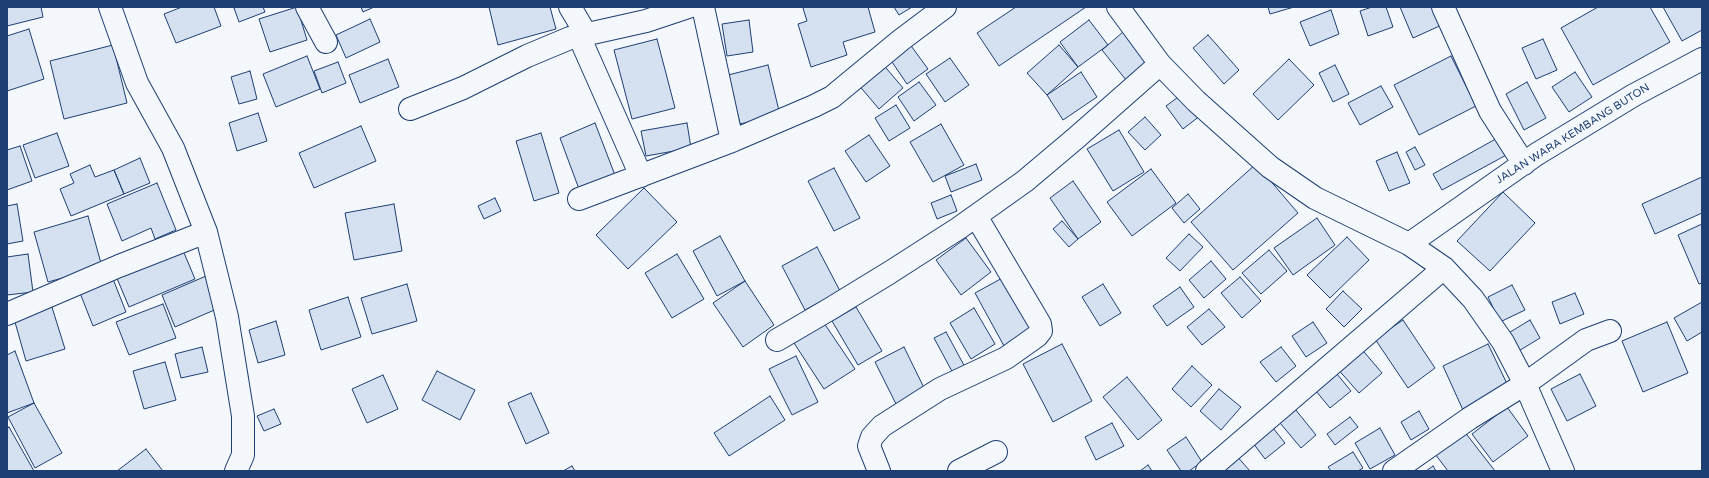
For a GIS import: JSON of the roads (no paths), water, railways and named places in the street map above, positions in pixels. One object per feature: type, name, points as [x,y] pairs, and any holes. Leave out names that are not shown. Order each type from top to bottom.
[{"type":"street","points":[[110,7],[137,83],[173,148],[206,232],[227,317],[238,376],[243,416],[244,466]]},
{"type":"street","points":[[307,7],[326,42]]},
{"type":"street","points":[[570,7],[641,176]]},
{"type":"street","points":[[410,109],[463,88],[527,56],[583,35],[646,21],[688,7]]},
{"type":"street","points":[[702,7],[732,141]]},
{"type":"street","points":[[579,200],[732,141],[832,97],[945,7]]},
{"type":"street","points":[[1118,7],[1160,64],[1196,101],[1270,167],[1315,198],[1409,244],[1444,268],[1473,299],[1503,342],[1526,384],[1564,471]]},
{"type":"street","points":[[1443,7],[1490,111],[1524,164]]},
{"type":"street","name":"JALAN WARA KEMBANG BUTON","points":[[1409,244],[1524,164],[1634,95],[1702,59]]},
{"type":"street","points":[[777,340],[889,273],[976,216],[1025,181],[1160,64]]},
{"type":"street","points":[[879,471],[869,446],[872,437],[882,426],[940,389],[1006,358],[1037,336],[1041,331],[1040,324],[976,216]]},
{"type":"street","points":[[7,314],[119,266],[206,232]]},
{"type":"street","points":[[1207,471],[1444,268]]},
{"type":"street","points":[[1394,471],[1470,418],[1526,384],[1586,340],[1610,331]]},
{"type":"street","points":[[959,471],[996,452]]}]
